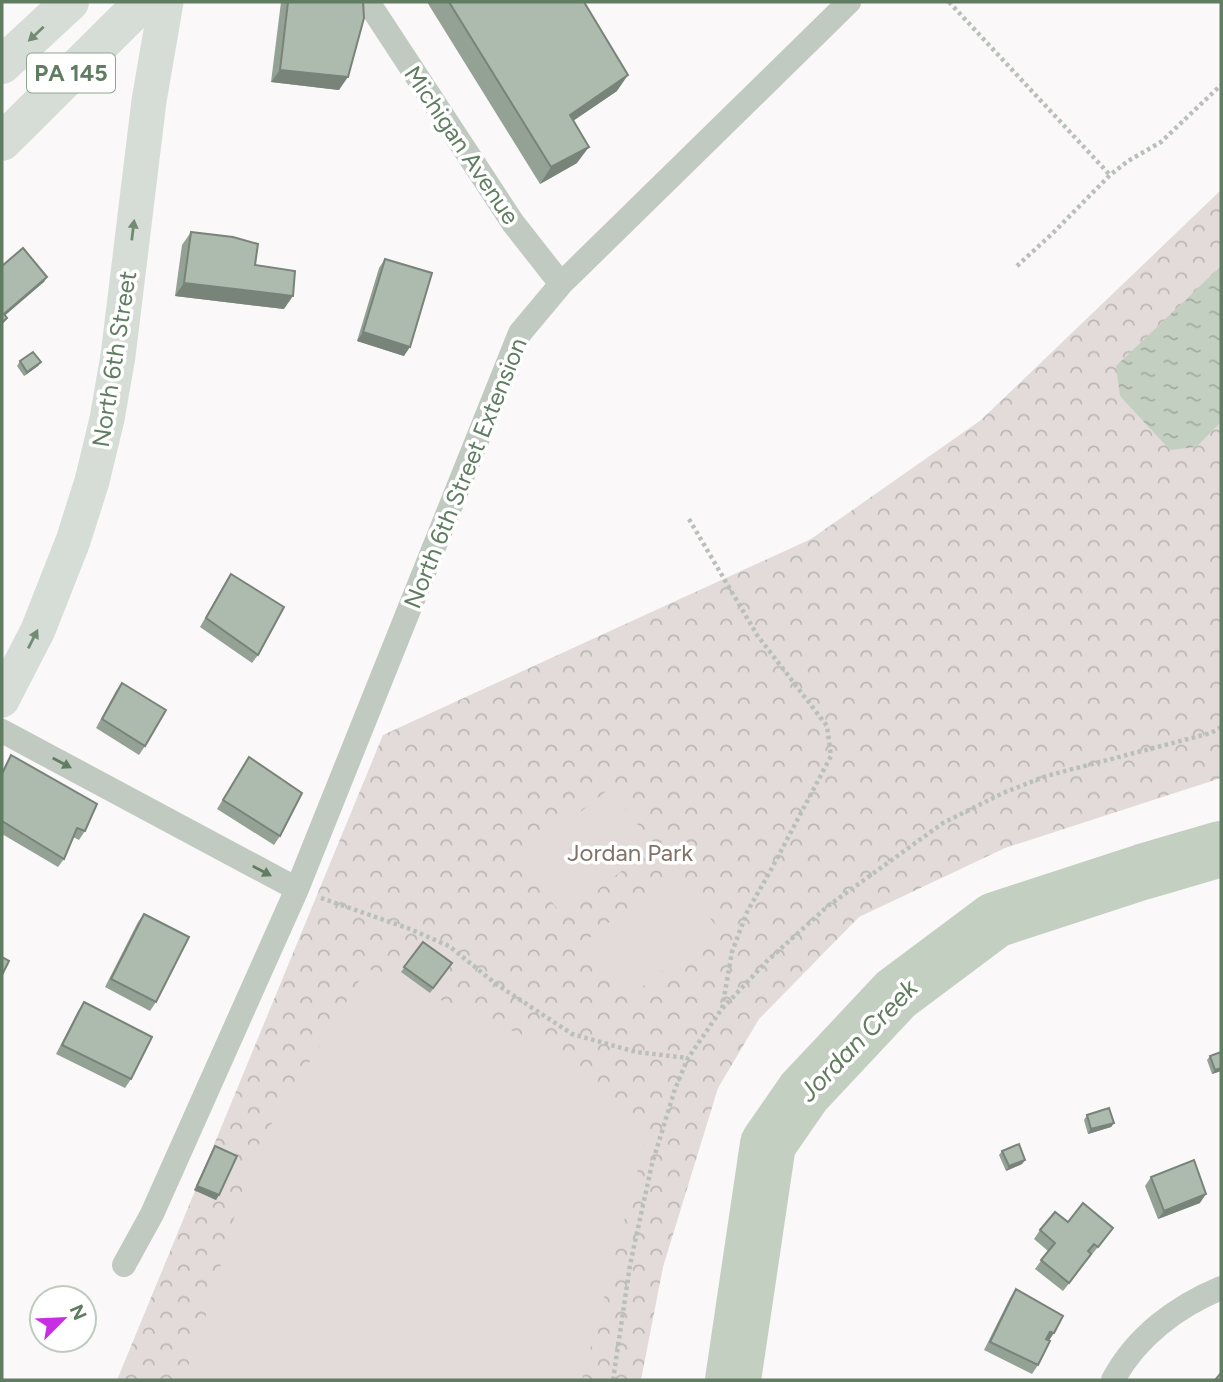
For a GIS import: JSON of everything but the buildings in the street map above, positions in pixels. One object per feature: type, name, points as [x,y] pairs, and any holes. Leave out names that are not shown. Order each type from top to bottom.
[{"type":"main road","name":"PA 145","points":[[2,65],[69,2]]},
{"type":"main road","name":"PA 145","points":[[2,142],[143,2]]},
{"type":"street","name":"North 6th Street","points":[[2,700],[38,630],[73,541],[92,481],[107,419],[118,356],[149,101],[166,2]]},
{"type":"street","name":"Michigan Avenue","points":[[368,2],[513,223],[561,284]]},
{"type":"street","name":"North 6th Street Extension","points":[[124,1265],[152,1214],[297,889],[520,334],[561,284],[849,2]]},
{"type":"street","points":[[2,731],[297,889]]},
{"type":"street","points":[[1113,1380],[1141,1341],[1171,1314],[1221,1288]]},
{"type":"path","points":[[949,2],[1110,175]]},
{"type":"path","points":[[1017,266],[1110,175],[1161,142],[1221,85]]},
{"type":"path","points":[[689,519],[757,635],[827,726],[831,756],[747,912],[732,952],[721,1010]]},
{"type":"path","points":[[613,1380],[630,1265],[652,1164],[675,1089],[688,1058],[721,1010],[767,961],[828,906],[943,824],[1003,793],[1046,776],[1211,733],[1221,727]]},
{"type":"path","points":[[297,889],[410,929],[449,946],[496,984],[572,1034],[636,1052],[688,1058]]},
{"type":"green space","name":"Jordan Park","points":[[1221,190],[1221,778],[1005,848],[859,917],[759,1019],[718,1088],[663,1267],[641,1380],[117,1380],[383,735],[811,539],[981,420]]},
{"type":"green space","points":[[609,789],[654,845],[564,917],[519,861]]},
{"type":"green space","points":[[673,871],[717,927],[627,999],[582,944]]},
{"type":"green space","points":[[367,968],[543,1044],[647,1135],[582,1380],[183,1380],[203,1325],[253,1154]]},
{"type":"water","points":[[1221,266],[1221,422],[1196,447],[1170,450],[1120,396],[1116,366]]},
{"type":"waterway","name":"Jordan Creek","points":[[733,1380],[768,1144],[804,1092],[896,994],[995,920],[1221,849]]}]
